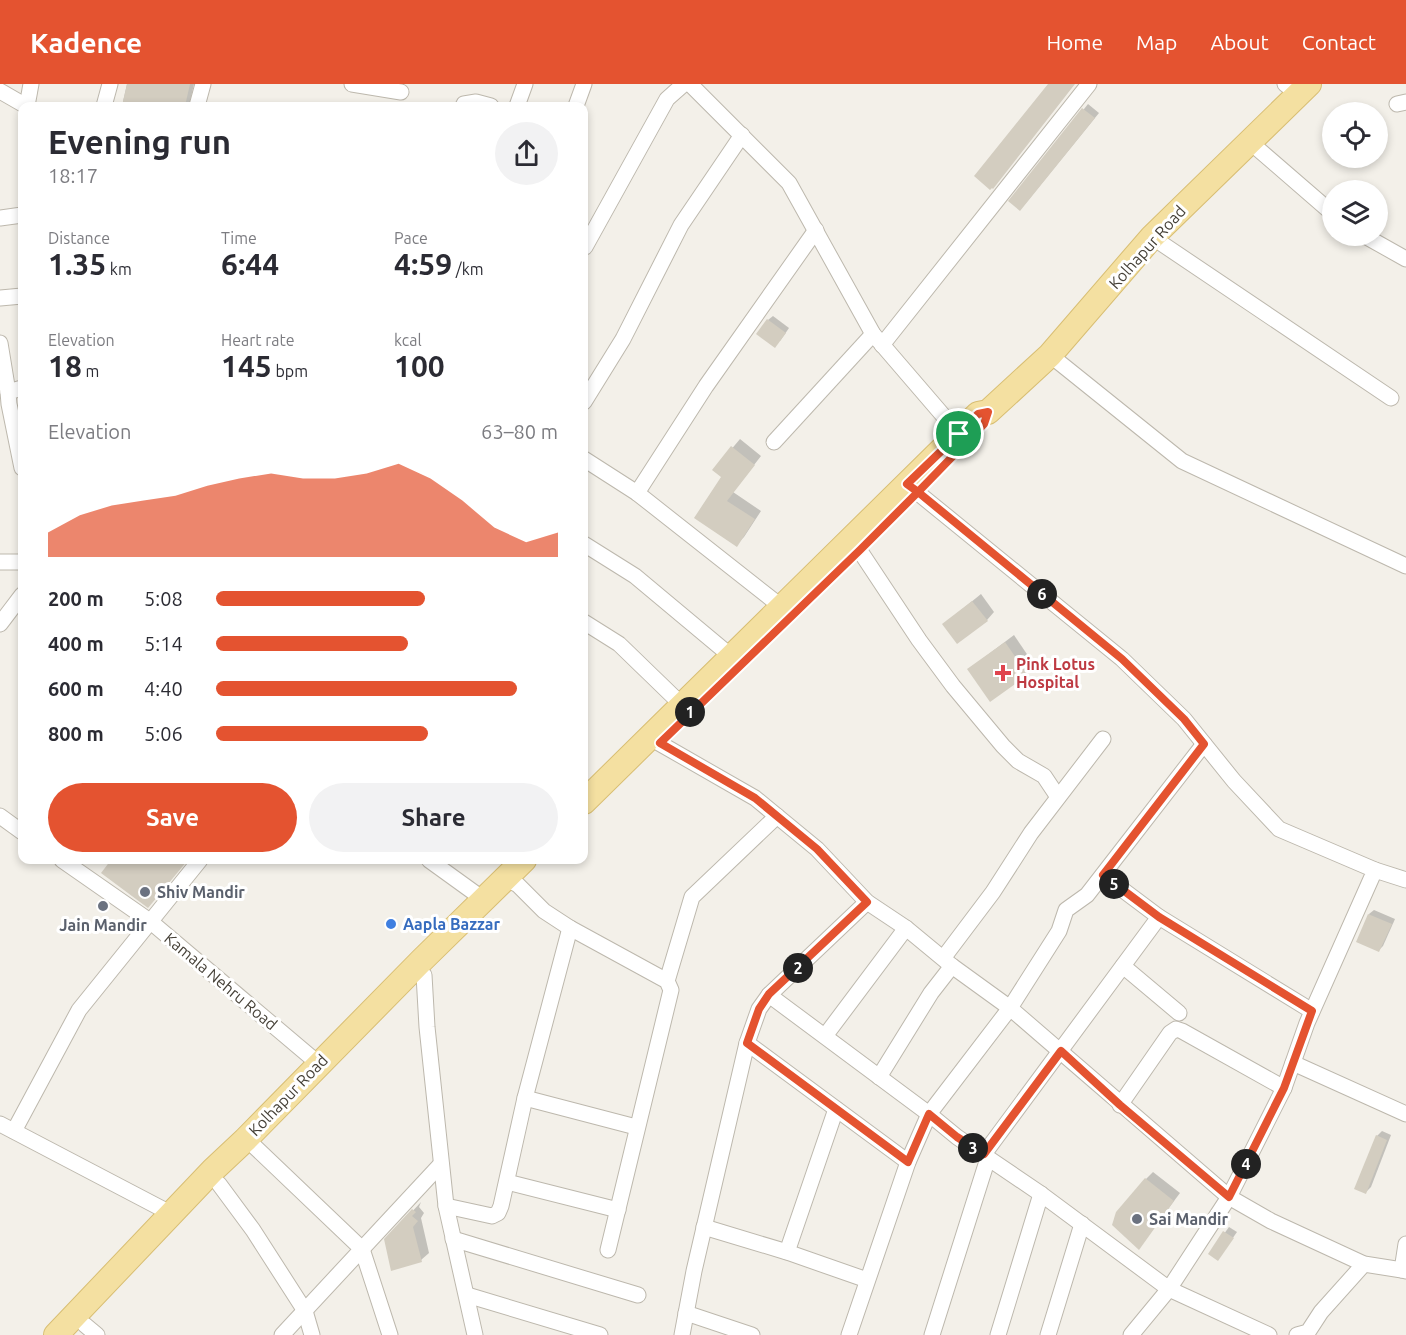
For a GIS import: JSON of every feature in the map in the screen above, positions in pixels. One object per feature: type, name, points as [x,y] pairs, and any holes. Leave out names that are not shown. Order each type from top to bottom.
[{"type":"main road","name":"Kolhapur Road","points":[[588,798],[783,608],[984,424],[988,412],[1050,355],[1152,237],[1250,141],[1297,87]]},
{"type":"main road","name":"Kolhapur Road","points":[[588,814],[860,550],[959,434],[978,414],[988,412]]},
{"type":"main road","name":"Kolhapur Road","points":[[85,1332],[219,1184],[402,994],[468,930],[511,882],[522,864]]},
{"type":"main road","name":"Kolhapur Road","points":[[56,1335],[170,1214],[483,899],[536,864]]},
{"type":"street","points":[[28,102],[31,84]]},
{"type":"street","points":[[105,102],[110,84]]},
{"type":"street","points":[[198,102],[203,84]]},
{"type":"street","points":[[352,84],[401,94]]},
{"type":"street","points":[[518,102],[525,84]]},
{"type":"street","points":[[577,102],[584,84]]},
{"type":"street","points":[[588,241],[667,99],[684,84]]},
{"type":"street","points":[[690,84],[789,183],[878,340],[959,434]]},
{"type":"street","points":[[774,442],[878,340],[1089,84]]},
{"type":"street","points":[[0,91],[20,102]]},
{"type":"street","points":[[588,396],[623,339],[681,225],[742,135]]},
{"type":"street","points":[[1250,141],[1322,204]]},
{"type":"street","points":[[0,218],[18,216]]},
{"type":"street","points":[[637,493],[706,386],[816,230]]},
{"type":"street","points":[[1152,237],[1391,398]]},
{"type":"street","points":[[1383,246],[1406,259]]},
{"type":"street","points":[[0,298],[18,296]]},
{"type":"street","points":[[0,343],[1,363],[10,397],[18,444]]},
{"type":"street","points":[[1050,355],[1182,461],[1406,566]]},
{"type":"street","points":[[588,462],[637,493],[783,608]]},
{"type":"street","points":[[912,488],[1122,659],[1184,719],[1234,782],[1279,829],[1375,870],[1406,880]]},
{"type":"street","points":[[588,547],[634,576],[732,657]]},
{"type":"street","points":[[860,550],[919,640],[953,686],[1003,746],[1018,761],[1044,776],[1058,797]]},
{"type":"street","points":[[0,562],[18,562]]},
{"type":"street","points":[[0,624],[18,600]]},
{"type":"street","points":[[588,625],[619,644],[682,705]]},
{"type":"street","points":[[879,1077],[948,962],[1030,833],[1103,739]]},
{"type":"street","points":[[660,743],[755,798],[817,849],[867,902],[906,928],[1010,1008],[1229,1197],[1271,1221],[1364,1264],[1405,1269],[1406,1244]]},
{"type":"street","points":[[849,1335],[908,1162],[929,1114],[1010,1008],[1059,931],[1066,910],[1087,896],[1204,744]]},
{"type":"street","points":[[0,816],[18,829]]},
{"type":"street","points":[[667,981],[692,897],[777,816]]},
{"type":"street","name":"Kamala Nehru Road","points":[[68,864],[151,922],[319,1064]]},
{"type":"street","points":[[170,1214],[7,1128],[79,1010],[197,864]]},
{"type":"street","points":[[435,864],[483,899]]},
{"type":"street","points":[[1131,1335],[1169,1289],[1229,1197],[1284,1088],[1312,1011],[1375,870]]},
{"type":"street","points":[[1103,875],[1159,917],[1312,1011]]},
{"type":"street","points":[[511,882],[570,928],[667,981],[671,990],[608,1250]]},
{"type":"street","points":[[682,1335],[704,1227],[747,1043],[759,1009],[769,994],[867,902]]},
{"type":"street","points":[[932,1335],[986,1156],[1159,917]]},
{"type":"street","points":[[446,1206],[492,1216],[498,1213],[525,1098],[570,928]]},
{"type":"street","points":[[825,1036],[906,928]]},
{"type":"street","points":[[1123,966],[1179,1013]]},
{"type":"street","points":[[424,975],[427,1027],[446,1206],[475,1335]]},
{"type":"street","points":[[769,994],[957,1137],[1041,1194],[1169,1289],[1247,1331],[1269,1335]]},
{"type":"street","points":[[1120,1105],[1170,1033],[1176,1029],[1284,1088]]},
{"type":"street","points":[[747,1043],[908,1162]]},
{"type":"street","points":[[1293,1063],[1406,1114]]},
{"type":"street","points":[[525,1098],[636,1127]]},
{"type":"street","points":[[787,1252],[836,1109]]},
{"type":"street","points":[[255,1147],[362,1249],[390,1335]]},
{"type":"street","points":[[282,1335],[441,1164]]},
{"type":"street","points":[[507,1182],[618,1210]]},
{"type":"street","points":[[219,1184],[253,1230],[305,1311],[312,1335]]},
{"type":"street","points":[[998,1335],[1041,1194]]},
{"type":"street","points":[[1048,1335],[1082,1224]]},
{"type":"street","points":[[704,1227],[787,1252],[867,1280]]},
{"type":"street","points":[[453,1239],[638,1295]]},
{"type":"street","points":[[1297,1335],[1308,1332],[1321,1312],[1364,1264]]},
{"type":"street","points":[[467,1295],[600,1335]]},
{"type":"street","points":[[686,1313],[752,1335]]},
{"type":"building","points":[[127,84],[190,84],[186,102],[123,102]]},
{"type":"building","points":[[1048,84],[1075,84],[990,190],[974,176]]},
{"type":"building","points":[[1082,108],[1095,118],[1020,211],[1008,201]]},
{"type":"building","points":[[767,319],[786,333],[775,348],[756,334]]},
{"type":"building","points":[[731,446],[755,465],[727,501],[755,519],[737,547],[694,518],[721,477],[712,470]]},
{"type":"building","points":[[972,601],[988,621],[957,644],[942,624]]},
{"type":"building","points":[[1005,642],[1028,675],[990,702],[967,669]]},
{"type":"building","name":"Shiv Mandir","points":[[108,864],[185,864],[148,908],[101,873]]},
{"type":"building","points":[[1368,914],[1392,924],[1379,952],[1356,942]]},
{"type":"building","points":[[1376,1135],[1387,1140],[1366,1194],[1354,1189]]},
{"type":"building","name":"Sai Mandir","points":[[1145,1178],[1174,1201],[1139,1250],[1112,1225],[1116,1212]]},
{"type":"building","points":[[412,1209],[416,1212],[412,1216],[418,1221],[413,1227],[422,1262],[391,1271],[384,1239]]},
{"type":"building","points":[[1223,1231],[1234,1238],[1218,1261],[1208,1254]]},
{"type":"place","name":"Pink Lotus Hospital","points":[[1003,673]]},
{"type":"place","name":"Shiv Mandir","points":[[145,892]]},
{"type":"place","name":"Jain Mandir","points":[[103,906]]},
{"type":"place","name":"Aapla Bazzar","points":[[391,924]]},
{"type":"place","name":"Sai Mandir","points":[[1137,1219]]},
{"type":"route","points":[[959,434],[907,484],[918,492],[660,743],[755,798],[817,849],[867,902],[769,994],[759,1009],[747,1043],[908,1162],[929,1114],[957,1137],[984,1154],[1061,1051],[1120,1105],[1229,1197],[1284,1088],[1312,1011],[1159,917],[1103,875],[1204,744],[1184,719],[1122,659],[918,492],[984,424],[988,412],[978,414],[959,434]]}]
